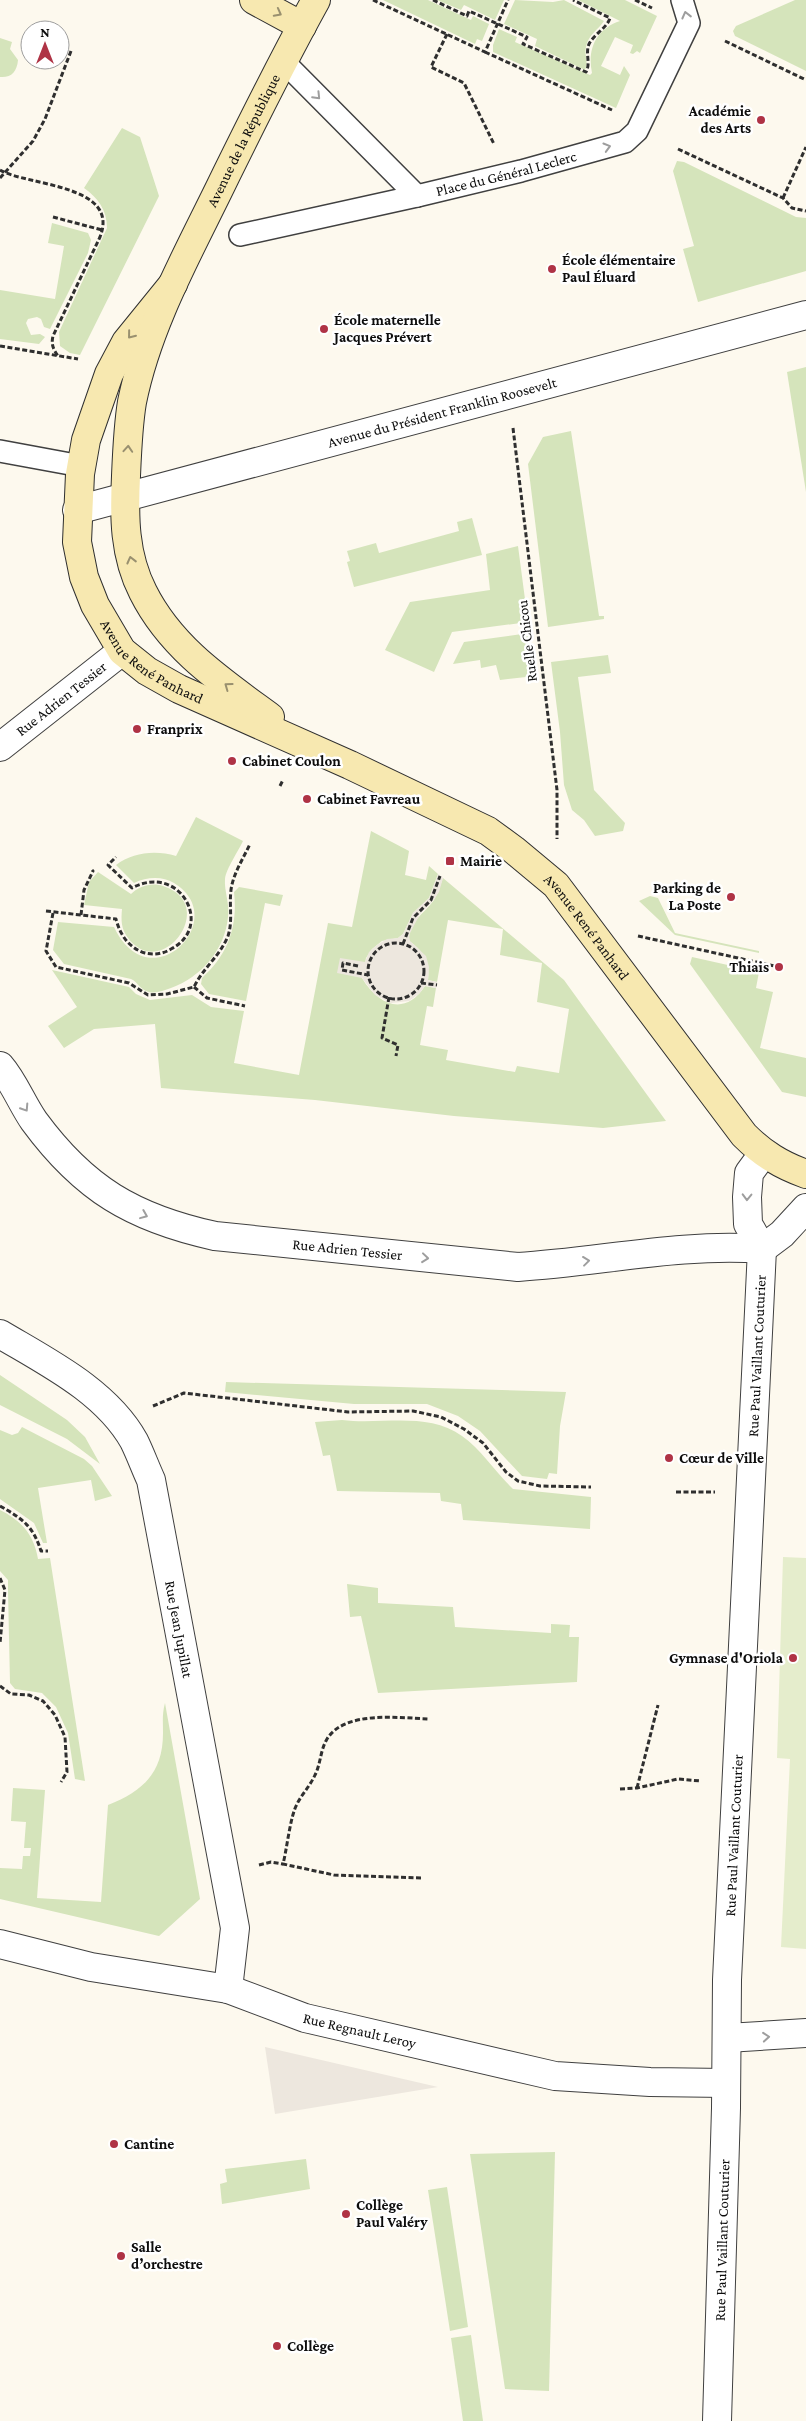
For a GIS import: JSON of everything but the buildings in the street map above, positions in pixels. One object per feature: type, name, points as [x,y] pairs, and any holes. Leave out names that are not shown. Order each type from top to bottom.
[{"type":"main road","points":[[254,0],[302,26]]},
{"type":"main road","name":"Avenue de la République","points":[[125,497],[132,403],[146,354],[173,284],[283,61],[316,0]]},
{"type":"main road","name":"Avenue de la République","points":[[77,510],[81,466],[86,440],[109,374],[126,342],[173,284]]},
{"type":"main road","name":"Avenue René Panhard","points":[[125,497],[124,530],[132,564],[143,593],[166,629],[202,667],[310,745]]},
{"type":"main road","name":"Avenue René Panhard","points":[[77,510],[77,542],[84,579],[122,652],[147,671],[179,689],[310,745],[488,831],[556,885],[723,1110],[763,1154],[783,1166],[806,1174]]},
{"type":"street","name":"Avenue du Président Franklin Roosevelt","points":[[77,510],[509,396],[806,315]]},
{"type":"street","name":"Rue Adrien Tessier","points":[[0,747],[122,652]]},
{"type":"street","name":"Rue Adrien Tessier","points":[[0,1066],[22,1103],[56,1151],[89,1182],[136,1211],[189,1230],[215,1236],[518,1267],[556,1265],[652,1252],[734,1247],[762,1249]]},
{"type":"street","points":[[763,1154],[749,1173],[747,1197],[748,1224],[762,1249],[782,1234],[806,1208]]},
{"type":"street","name":"Rue Paul Vaillant Couturier","points":[[717,2421],[727,1980],[752,1494],[762,1249]]},
{"type":"street","name":"Rue Jean Jupillat","points":[[0,1334],[66,1374],[105,1406],[133,1440],[151,1480],[234,1928],[228,1989]]},
{"type":"street","name":"Rue Regnault Leroy","points":[[0,1944],[91,1967],[228,1989],[304,2018],[555,2076],[650,2082],[726,2083]]},
{"type":"street","points":[[727,2038],[806,2033]]},
{"type":"lane","name":"Place du Général Leclerc","points":[[283,61],[417,196],[521,171],[625,142],[637,131],[688,23],[682,0]]},
{"type":"lane","points":[[240,235],[417,196]]},
{"type":"lane","points":[[0,451],[81,466]]},
{"type":"path","points":[[373,0],[618,112]]},
{"type":"path","points":[[433,0],[467,16],[469,11],[527,37],[523,44],[586,72],[589,67],[588,46],[596,33],[608,24],[610,18],[573,0]]},
{"type":"path","points":[[485,52],[508,0]]},
{"type":"path","points":[[634,0],[655,9]]},
{"type":"path","points":[[447,34],[431,67],[464,83],[497,152]]},
{"type":"path","points":[[725,41],[806,80]]},
{"type":"path","points":[[0,178],[33,141],[45,119],[63,70]]},
{"type":"path","points":[[782,198],[806,147]]},
{"type":"path","points":[[678,149],[782,198],[792,208],[806,211]]},
{"type":"path","points":[[0,170],[11,176],[64,188],[85,196],[98,208],[102,216],[102,230],[51,342],[58,356]]},
{"type":"path","points":[[53,218],[102,230]]},
{"type":"path","points":[[0,346],[81,360]]},
{"type":"path","name":"Ruelle Chicou","points":[[509,396],[557,790],[556,885]]},
{"type":"path","points":[[280,786],[283,780]]},
{"type":"path","points":[[194,987],[198,978],[220,951],[228,935],[232,919],[231,891],[235,875],[250,844]]},
{"type":"path","points":[[46,912],[116,919],[118,927],[129,944],[147,953],[158,954],[172,949],[186,935],[190,927],[190,913],[182,894],[172,886],[157,882],[147,882],[132,888],[108,864],[116,857]]},
{"type":"path","points":[[81,916],[82,898],[92,870]]},
{"type":"path","points":[[403,944],[413,918],[431,900],[440,876]]},
{"type":"path","points":[[54,913],[46,951],[56,967],[129,983],[148,996],[167,994],[194,987]]},
{"type":"path","points":[[587,925],[779,967]]},
{"type":"path","points":[[395,943],[403,944],[415,950],[420,956],[424,970],[421,983],[417,989],[406,997],[389,998],[378,992],[368,975],[371,958],[381,947],[395,943]]},
{"type":"path","points":[[358,966],[344,963],[342,970],[368,975]]},
{"type":"path","points":[[421,983],[437,985]]},
{"type":"path","points":[[194,987],[207,998],[245,1006]]},
{"type":"path","points":[[389,998],[382,1038],[398,1045],[396,1056]]},
{"type":"path","points":[[118,1421],[184,1393],[348,1412],[413,1411],[440,1417],[464,1429],[483,1443],[506,1472],[518,1481],[540,1486],[591,1487]]},
{"type":"path","points":[[676,1492],[715,1492]]},
{"type":"path","points":[[0,1506],[27,1523],[36,1535],[41,1551],[48,1550]]},
{"type":"path","points":[[0,1578],[5,1590],[0,1642]]},
{"type":"path","points":[[0,1686],[11,1694],[29,1695],[43,1701],[55,1715],[65,1737],[67,1772],[61,1782]]},
{"type":"path","points":[[637,1788],[658,1705]]},
{"type":"path","points":[[421,1878],[334,1875],[283,1864],[296,1805],[311,1785],[317,1771],[319,1754],[329,1736],[343,1725],[360,1719],[429,1719]]},
{"type":"path","points":[[620,1789],[637,1788],[678,1779],[704,1781]]},
{"type":"green space","points":[[383,0],[428,0],[471,20],[473,16],[489,24],[482,41],[477,39],[475,44]]},
{"type":"green space","points":[[437,0],[504,0],[495,20],[464,5],[461,10]]},
{"type":"green space","points":[[515,0],[553,2],[564,0],[604,21],[587,43],[587,64],[585,70],[535,46],[537,39],[504,24]]},
{"type":"green space","points":[[578,0],[625,0],[657,16],[640,53],[637,51],[633,54],[630,53],[633,45],[615,37],[601,66],[620,75],[624,66],[630,75],[616,108],[493,52],[493,45],[499,29],[517,37],[515,42],[590,75],[592,73],[592,48],[595,41],[605,29],[620,21]]},
{"type":"green space","points":[[795,0],[806,0],[806,71],[735,36],[733,31],[736,26]]},
{"type":"green space","points":[[0,38],[12,42],[10,49],[18,60],[13,73],[4,77],[0,77]]},
{"type":"green space","points":[[122,128],[140,137],[159,196],[80,355],[70,353],[60,346],[59,332],[107,228],[107,222],[101,205],[84,188]]},
{"type":"green space","points":[[677,161],[684,162],[796,217],[806,218],[806,271],[698,302],[683,249],[694,246],[673,171]]},
{"type":"green space","points":[[52,223],[88,233],[91,240],[88,253],[50,329],[44,327],[41,319],[37,317],[28,319],[26,323],[31,335],[40,334],[45,337],[39,344],[0,339],[0,290],[55,299],[64,246],[48,243]]},
{"type":"green space","points":[[806,367],[806,492],[787,372]]},
{"type":"green space","points":[[571,431],[599,616],[604,616],[604,619],[548,627],[528,464],[543,437]]},
{"type":"green space","points":[[472,518],[482,555],[354,587],[347,562],[350,561],[347,551],[376,543],[379,553],[459,531],[457,522]]},
{"type":"green space","points":[[518,546],[528,622],[452,632],[434,672],[385,650],[410,602],[490,590],[486,554]]},
{"type":"green space","points":[[529,633],[535,676],[500,680],[496,665],[481,668],[480,660],[453,664],[464,642]]},
{"type":"green space","points":[[608,655],[611,673],[578,677],[594,790],[625,823],[623,831],[595,836],[584,820],[572,810],[564,785],[560,732],[551,662]]},
{"type":"green space","points":[[196,817],[243,841],[226,875],[228,912],[226,929],[217,951],[210,961],[192,977],[160,992],[143,990],[131,979],[64,964],[53,950],[58,922],[114,927],[129,948],[147,957],[164,956],[180,947],[190,933],[195,916],[190,898],[174,883],[165,879],[144,879],[134,883],[116,865],[130,857],[145,853],[161,853],[176,856]]},
{"type":"green space","points":[[371,831],[409,851],[405,875],[426,880],[429,866],[438,874],[429,898],[413,913],[403,934],[398,938],[382,941],[372,949],[366,958],[362,978],[376,995],[392,1004],[409,1002],[425,986],[436,988],[433,1007],[427,1006],[420,1045],[448,1050],[446,1060],[515,1072],[517,1066],[559,1073],[569,1009],[537,1002],[542,963],[500,955],[503,929],[448,920],[437,982],[428,980],[427,962],[419,949],[409,941],[410,934],[414,923],[434,900],[443,878],[564,980],[666,1121],[603,1128],[454,1116],[315,1100],[161,1088],[155,1024],[94,1029],[64,1048],[48,1026],[77,1007],[52,970],[129,987],[136,994],[150,1000],[192,995],[211,1007],[244,1011],[234,1063],[299,1075],[328,923],[352,927]]},
{"type":"green space","points":[[98,872],[131,894],[142,887],[154,884],[163,886],[179,895],[186,908],[186,922],[180,936],[169,946],[156,951],[142,949],[128,938],[124,931],[122,909],[84,905],[89,882]]},
{"type":"green space","points":[[239,887],[283,895],[280,906],[265,903],[246,1001],[209,994],[201,984],[202,978],[219,960],[225,950],[234,917],[234,892]]},
{"type":"green space","points":[[650,896],[658,898],[675,933],[759,951],[759,953],[675,935],[639,901]]},
{"type":"green space","points":[[692,957],[759,972],[756,988],[773,992],[760,1048],[806,1058],[806,1097],[782,1092],[690,964]]},
{"type":"green space","points":[[0,1375],[67,1420],[85,1437],[100,1464],[67,1439],[0,1405]]},
{"type":"green space","points":[[226,1382],[566,1392],[560,1426],[557,1474],[549,1473],[547,1479],[522,1476],[480,1431],[458,1416],[427,1404],[354,1404],[225,1392]]},
{"type":"green space","points":[[342,1420],[419,1421],[448,1428],[469,1441],[513,1489],[591,1497],[590,1529],[463,1520],[461,1504],[441,1501],[440,1493],[337,1491],[330,1455],[323,1456],[315,1422]]},
{"type":"green space","points":[[22,1427],[84,1459],[92,1466],[112,1496],[95,1501],[91,1480],[38,1488],[47,1543],[43,1543],[34,1523],[0,1499],[0,1430],[12,1435],[18,1433]]},
{"type":"green space","points":[[0,1510],[15,1519],[26,1530],[36,1550],[38,1559],[50,1558],[85,1781],[75,1779],[68,1733],[56,1707],[42,1693],[15,1689],[10,1683],[8,1580],[0,1571]]},
{"type":"green space","name":"Gymnase d'Oriola","points":[[783,1557],[806,1558],[806,1949],[781,1947],[790,1759],[777,1758]]},
{"type":"green space","points":[[347,1584],[378,1588],[378,1603],[453,1607],[455,1627],[551,1633],[551,1624],[570,1625],[569,1637],[579,1637],[577,1682],[378,1693],[361,1616],[350,1617]]},
{"type":"green space","points":[[165,1703],[200,1899],[159,1936],[0,1899],[0,1868],[22,1869],[23,1856],[30,1856],[31,1848],[24,1848],[26,1822],[11,1821],[13,1788],[45,1790],[37,1898],[101,1902],[108,1805],[141,1787],[155,1770],[162,1747]]},
{"type":"green space","points":[[555,2152],[549,2391],[505,2389],[470,2154]]},
{"type":"green space","points":[[306,2159],[310,2189],[222,2204],[220,2184],[227,2182],[225,2169]]},
{"type":"green space","points":[[447,2187],[468,2327],[450,2331],[428,2190]]},
{"type":"green space","points":[[471,2335],[483,2421],[463,2421],[451,2338]]},
{"type":"shaded area","points":[[438,874],[443,878],[439,892],[420,914],[409,935],[410,941],[426,956],[429,967],[428,980],[437,982],[436,988],[425,986],[419,994],[409,1001],[391,1003],[375,995],[362,978],[337,973],[340,958],[365,962],[369,952],[377,945],[387,939],[398,938],[403,934],[413,913],[429,898]]},
{"type":"shaded area","points":[[265,2047],[438,2087],[275,2114]]},
{"type":"place","name":"Académie des Arts","points":[[761,120]]},
{"type":"place","name":"École élémentaire Paul Éluard","points":[[552,269]]},
{"type":"place","name":"École maternelle Jacques Prévert","points":[[324,329]]},
{"type":"place","name":"Franprix","points":[[137,729]]},
{"type":"place","name":"Cabinet Coulon","points":[[232,761]]},
{"type":"place","name":"Cabinet Favreau","points":[[307,799]]},
{"type":"place","name":"Mairie","points":[[450,861]]},
{"type":"place","name":"Parking de La Poste","points":[[731,897]]},
{"type":"place","name":"Thiais","points":[[779,967]]},
{"type":"place","name":"Cœur de Ville","points":[[669,1458]]},
{"type":"place","name":"Gymnase d'Oriola","points":[[793,1658]]},
{"type":"place","name":"Cantine","points":[[114,2144]]},
{"type":"place","name":"Collège Paul Valéry","points":[[346,2214]]},
{"type":"place","name":"Salle d’orchestre","points":[[121,2256]]},
{"type":"place","name":"Collège","points":[[277,2346]]}]
